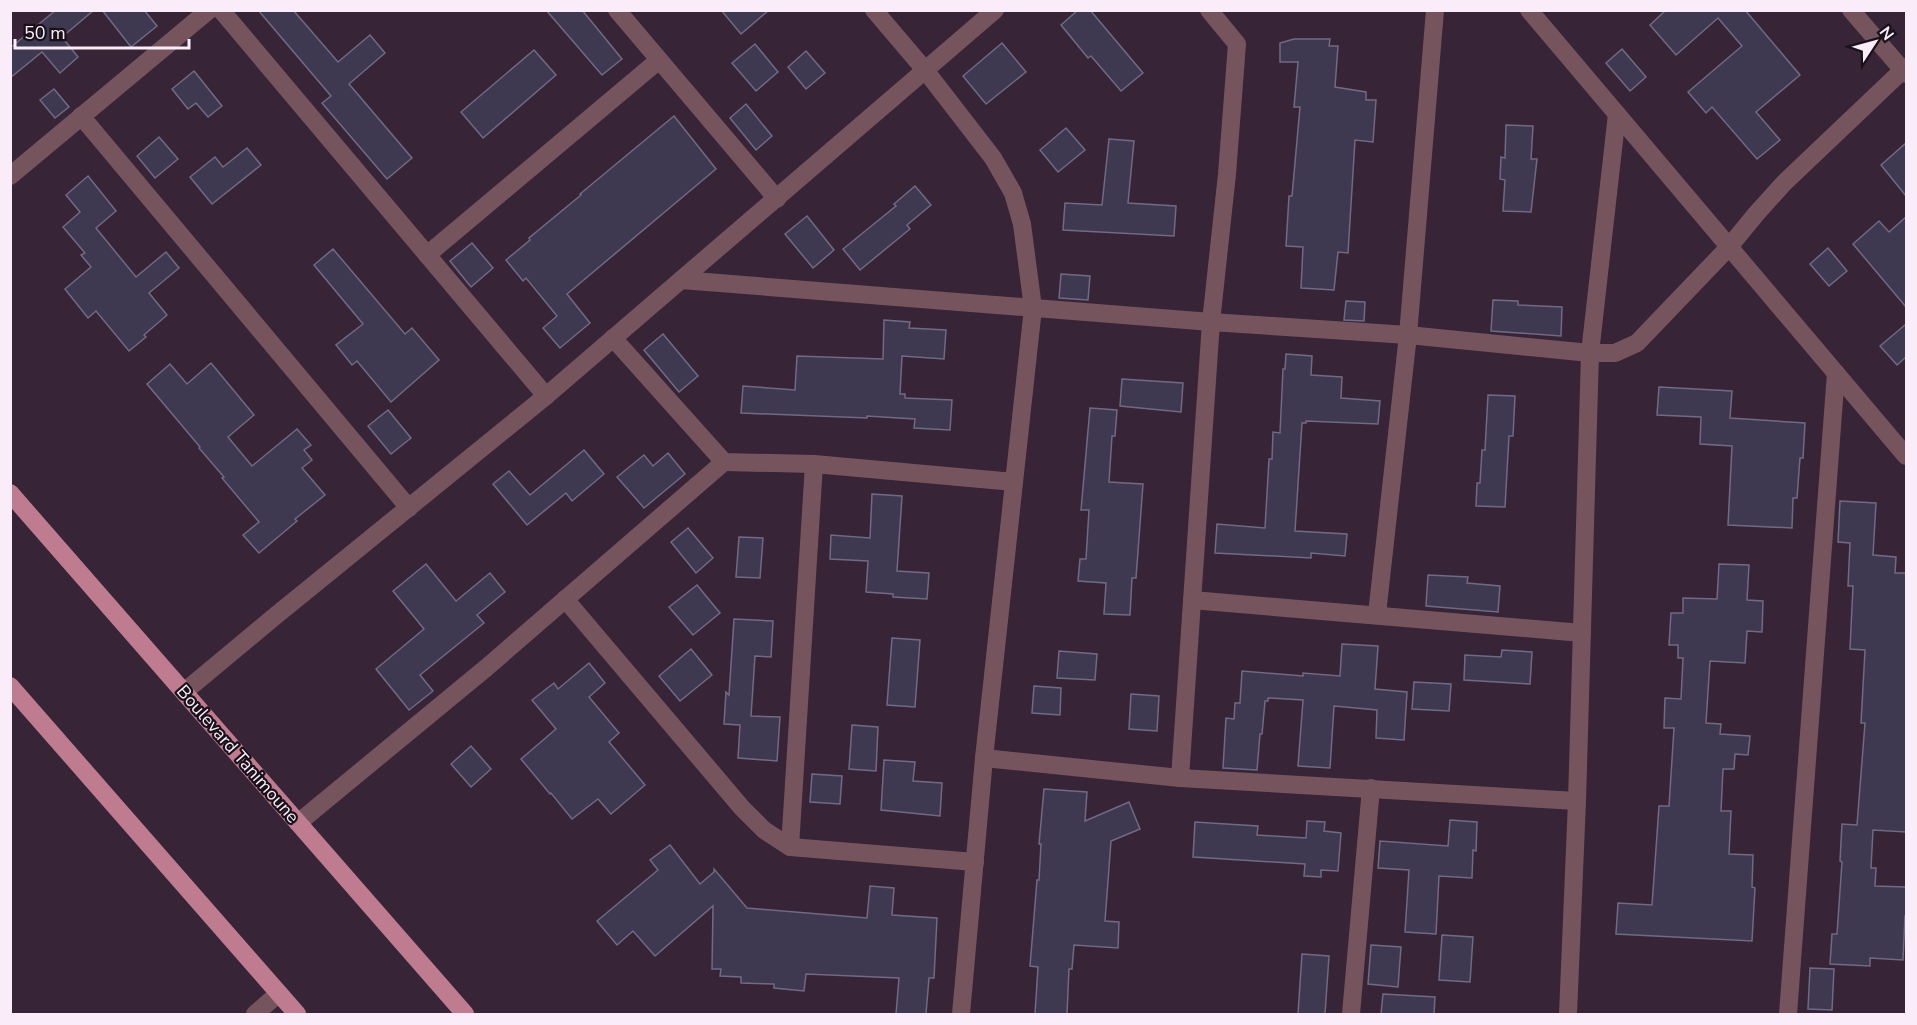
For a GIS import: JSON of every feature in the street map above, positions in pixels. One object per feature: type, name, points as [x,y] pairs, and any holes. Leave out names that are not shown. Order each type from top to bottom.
[{"type":"main road","name":"Boulevard Tanimoune","points":[[10,493],[465,1014]]},
{"type":"main road","points":[[10,686],[297,1014]]},
{"type":"street","points":[[10,176],[208,10]]},
{"type":"street","points":[[221,10],[546,396]]},
{"type":"street","points":[[617,10],[777,200]]},
{"type":"street","points":[[874,10],[925,70],[993,158],[1013,193],[1022,224],[1034,308],[984,758],[961,1014]]},
{"type":"street","points":[[184,692],[546,396],[777,200],[995,10]]},
{"type":"street","points":[[1180,778],[1211,322],[1227,174],[1237,44],[1209,10]]},
{"type":"street","points":[[1377,614],[1408,335],[1435,10]]},
{"type":"street","points":[[1529,10],[1836,373],[1900,436],[1906,456]]},
{"type":"street","points":[[681,280],[1211,322],[1408,335],[1615,353],[1637,343],[1729,247],[1784,183],[1905,70],[1851,10]]},
{"type":"street","points":[[427,255],[659,60]]},
{"type":"street","points":[[1568,1014],[1577,801],[1590,352],[1617,114]]},
{"type":"street","points":[[81,116],[409,508]]},
{"type":"street","points":[[613,338],[724,462]]},
{"type":"street","points":[[1788,1014],[1836,373]]},
{"type":"street","points":[[298,823],[486,668],[724,462],[814,464],[1014,482]]},
{"type":"street","points":[[790,847],[814,464]]},
{"type":"street","points":[[565,599],[742,808],[764,830],[790,847],[975,862]]},
{"type":"street","points":[[1192,600],[1582,633]]},
{"type":"street","points":[[984,758],[1180,778],[1577,801]]},
{"type":"street","points":[[1351,1014],[1371,788]]},
{"type":"street","points":[[255,1014],[278,993]]},
{"type":"building","points":[[56,10],[94,10],[62,37],[78,57],[60,73],[42,52],[10,78],[10,48]]},
{"type":"building","points":[[102,10],[144,10],[157,26],[131,47]]},
{"type":"building","points":[[258,10],[293,10],[338,62],[370,35],[385,53],[349,84],[412,158],[387,179],[322,103],[331,96]]},
{"type":"building","points":[[546,10],[582,10],[622,59],[602,75]]},
{"type":"building","points":[[721,10],[769,10],[741,34]]},
{"type":"building","points":[[1078,10],[1090,10],[1143,73],[1121,91],[1091,56],[1088,58],[1061,25]]},
{"type":"building","points":[[1666,10],[1745,10],[1800,75],[1756,112],[1780,140],[1757,159],[1712,107],[1706,113],[1688,92],[1742,46],[1718,18],[1676,55],[1650,25]]},
{"type":"building","points":[[1294,39],[1330,39],[1329,46],[1338,46],[1335,87],[1366,92],[1366,100],[1376,100],[1373,142],[1355,140],[1348,253],[1338,252],[1334,290],[1301,288],[1303,247],[1286,246],[1289,196],[1292,196],[1300,107],[1294,107],[1298,62],[1280,62],[1280,43]]},
{"type":"building","points":[[1002,43],[1026,72],[986,104],[963,76]]},
{"type":"building","points":[[755,44],[778,72],[756,91],[732,63]]},
{"type":"building","points":[[1622,49],[1646,77],[1630,91],[1606,63]]},
{"type":"building","points":[[534,50],[556,75],[483,138],[461,112]]},
{"type":"building","points":[[806,51],[825,73],[806,89],[788,67]]},
{"type":"building","points":[[194,71],[222,106],[208,117],[196,103],[188,109],[172,89]]},
{"type":"building","points":[[54,89],[69,107],[55,118],[40,100]]},
{"type":"building","points":[[746,104],[772,136],[756,150],[730,118]]},
{"type":"building","points":[[674,116],[716,169],[567,294],[590,323],[560,348],[543,328],[557,316],[526,278],[523,281],[506,260],[580,194]]},
{"type":"building","points":[[1506,125],[1533,126],[1531,159],[1537,159],[1531,212],[1503,211],[1505,180],[1500,179],[1501,157],[1505,158]]},
{"type":"building","points":[[1066,128],[1085,150],[1058,172],[1040,150]]},
{"type":"building","points":[[159,137],[178,159],[155,178],[137,156]]},
{"type":"building","points":[[1109,139],[1134,141],[1128,203],[1176,206],[1174,236],[1063,230],[1065,203],[1102,205]]},
{"type":"building","points":[[1906,143],[1906,196],[1881,165]]},
{"type":"building","points":[[247,148],[261,165],[212,204],[190,177],[215,157],[223,167]]},
{"type":"building","points":[[88,176],[116,211],[96,228],[136,277],[166,252],[179,268],[149,293],[167,315],[129,351],[96,311],[88,318],[65,289],[91,267],[81,255],[85,253],[63,227],[80,212],[66,195]]},
{"type":"building","points":[[915,186],[931,205],[907,225],[910,229],[860,270],[843,249],[896,206],[894,204]]},
{"type":"building","points":[[807,216],[834,250],[813,268],[785,234]]},
{"type":"building","points":[[1906,217],[1906,307],[1853,244],[1879,221],[1889,232]]},
{"type":"building","points":[[472,243],[493,268],[471,287],[450,261]]},
{"type":"building","points":[[1828,248],[1847,271],[1829,286],[1810,264]]},
{"type":"building","points":[[333,249],[405,334],[412,328],[439,360],[391,402],[357,361],[352,365],[336,345],[363,324],[314,265]]},
{"type":"building","points":[[1061,274],[1090,276],[1088,300],[1059,298]]},
{"type":"building","points":[[1493,300],[1518,301],[1518,305],[1562,307],[1561,336],[1491,331]]},
{"type":"building","points":[[1346,301],[1365,302],[1364,321],[1344,320]]},
{"type":"building","points":[[884,320],[910,322],[909,328],[946,330],[944,359],[902,356],[900,394],[905,394],[905,398],[952,400],[950,430],[914,428],[915,419],[741,413],[743,386],[795,390],[797,356],[883,359]]},
{"type":"building","points":[[1906,324],[1906,357],[1897,365],[1880,346]]},
{"type":"building","points":[[663,334],[698,376],[679,392],[644,350]]},
{"type":"building","points":[[1286,354],[1312,356],[1311,375],[1342,377],[1341,398],[1380,401],[1378,424],[1306,421],[1302,423],[1295,531],[1347,534],[1345,556],[1311,553],[1311,558],[1215,553],[1217,524],[1265,528],[1269,459],[1272,459],[1273,432],[1280,433],[1283,369],[1285,369]]},
{"type":"building","points":[[211,363],[254,415],[228,437],[252,466],[297,429],[311,445],[304,450],[312,460],[302,468],[325,495],[259,553],[243,535],[259,522],[147,384],[170,364],[187,384]]},
{"type":"building","points":[[1122,379],[1183,383],[1181,412],[1120,406]]},
{"type":"building","points":[[1659,387],[1732,391],[1730,418],[1805,423],[1797,498],[1793,498],[1792,528],[1728,525],[1732,446],[1700,444],[1701,417],[1657,415]]},
{"type":"building","points":[[1488,395],[1515,396],[1513,436],[1509,436],[1505,507],[1476,506],[1482,450],[1485,450]]},
{"type":"building","points":[[1090,408],[1117,410],[1115,436],[1112,436],[1109,482],[1143,484],[1136,578],[1132,578],[1130,615],[1104,614],[1106,583],[1078,581],[1080,559],[1086,559],[1089,510],[1081,510]]},
{"type":"building","points":[[388,410],[411,438],[391,454],[368,426]]},
{"type":"building","points":[[584,450],[604,474],[572,501],[566,493],[527,525],[493,484],[509,471],[530,495]]},
{"type":"building","points":[[668,453],[685,474],[644,508],[617,477],[644,455],[653,466]]},
{"type":"building","points":[[872,494],[902,496],[897,571],[929,573],[927,599],[893,597],[893,594],[866,592],[868,561],[830,559],[831,535],[870,538]]},
{"type":"building","points":[[1840,501],[1876,503],[1873,555],[1896,557],[1895,573],[1906,573],[1906,832],[1873,830],[1871,868],[1876,868],[1875,886],[1906,887],[1903,960],[1870,958],[1870,966],[1830,964],[1832,934],[1837,934],[1842,824],[1857,825],[1865,723],[1861,723],[1865,650],[1850,649],[1853,586],[1848,586],[1850,543],[1838,542]]},
{"type":"building","points":[[688,528],[713,558],[696,573],[671,542]]},
{"type":"building","points":[[739,537],[763,538],[760,578],[736,577]]},
{"type":"building","points":[[426,564],[456,601],[490,573],[505,592],[477,615],[484,623],[420,675],[433,691],[409,710],[376,669],[424,629],[393,591]]},
{"type":"building","points":[[1719,564],[1749,565],[1747,600],[1763,601],[1762,632],[1747,631],[1745,663],[1710,661],[1706,723],[1721,724],[1720,734],[1750,736],[1748,755],[1735,754],[1734,769],[1723,769],[1721,811],[1731,811],[1729,854],[1753,855],[1752,887],[1755,888],[1752,941],[1616,934],[1618,903],[1652,905],[1659,806],[1669,806],[1674,728],[1664,728],[1665,698],[1681,699],[1683,658],[1678,658],[1678,645],[1669,645],[1671,613],[1683,613],[1683,598],[1717,599]]},
{"type":"building","points":[[1428,575],[1468,577],[1467,583],[1500,586],[1498,612],[1426,606]]},
{"type":"building","points":[[697,585],[720,613],[693,635],[669,607]]},
{"type":"building","points":[[734,619],[773,621],[771,657],[755,656],[751,716],[780,717],[777,761],[738,758],[740,725],[724,724],[726,692],[729,695]]},
{"type":"building","points":[[892,638],[920,640],[915,707],[887,705]]},
{"type":"building","points":[[1342,644],[1378,646],[1375,689],[1407,692],[1404,740],[1376,738],[1377,710],[1334,706],[1330,768],[1298,766],[1303,700],[1268,698],[1268,701],[1265,701],[1257,770],[1223,768],[1226,718],[1234,719],[1235,703],[1240,703],[1242,671],[1303,676],[1303,673],[1340,676]]},
{"type":"building","points":[[691,649],[712,675],[680,701],[659,676]]},
{"type":"building","points":[[1502,650],[1532,652],[1530,684],[1464,680],[1465,655],[1501,657]]},
{"type":"building","points":[[1059,651],[1097,654],[1095,680],[1057,678]]},
{"type":"building","points":[[589,663],[605,683],[589,697],[619,733],[609,742],[645,785],[611,814],[598,799],[572,819],[521,759],[556,729],[532,700],[554,683],[558,689]]},
{"type":"building","points":[[1414,682],[1451,684],[1449,711],[1412,709]]},
{"type":"building","points":[[1034,686],[1061,688],[1060,715],[1032,713]]},
{"type":"building","points":[[1131,694],[1159,696],[1157,731],[1129,729]]},
{"type":"building","points":[[852,725],[878,727],[876,771],[849,769]]},
{"type":"building","points":[[471,746],[491,769],[471,787],[451,764]]},
{"type":"building","points":[[884,760],[915,762],[913,781],[942,783],[940,816],[881,810]]},
{"type":"building","points":[[812,774],[842,776],[840,804],[810,802]]},
{"type":"building","points":[[1044,789],[1087,792],[1085,821],[1129,802],[1140,829],[1111,841],[1105,921],[1119,922],[1118,948],[1074,945],[1072,969],[1069,969],[1067,1014],[1035,1014],[1038,967],[1030,966],[1037,880],[1039,880],[1041,844],[1039,844]]},
{"type":"building","points":[[1450,820],[1477,822],[1472,878],[1439,876],[1436,934],[1405,932],[1409,870],[1378,868],[1380,841],[1448,846]]},
{"type":"building","points":[[1307,821],[1325,822],[1324,831],[1341,833],[1338,871],[1321,870],[1321,877],[1304,876],[1305,864],[1193,857],[1195,822],[1258,826],[1257,835],[1306,838]]},
{"type":"building","points":[[670,845],[700,884],[714,872],[714,869],[747,908],[867,918],[870,886],[894,888],[892,915],[937,918],[934,978],[929,978],[926,1014],[896,1014],[899,978],[806,974],[804,991],[774,988],[774,984],[741,983],[741,977],[720,976],[721,969],[712,969],[713,906],[655,956],[633,931],[617,945],[597,921],[658,870],[650,860]]},
{"type":"building","points":[[1442,935],[1473,937],[1470,982],[1439,980]]},
{"type":"building","points":[[1371,945],[1401,947],[1398,987],[1368,984]]},
{"type":"building","points":[[1302,954],[1329,956],[1325,1014],[1298,1014]]},
{"type":"building","points":[[1810,968],[1834,969],[1832,1010],[1808,1009]]},
{"type":"building","points":[[1383,994],[1435,997],[1434,1014],[1381,1014]]}]
